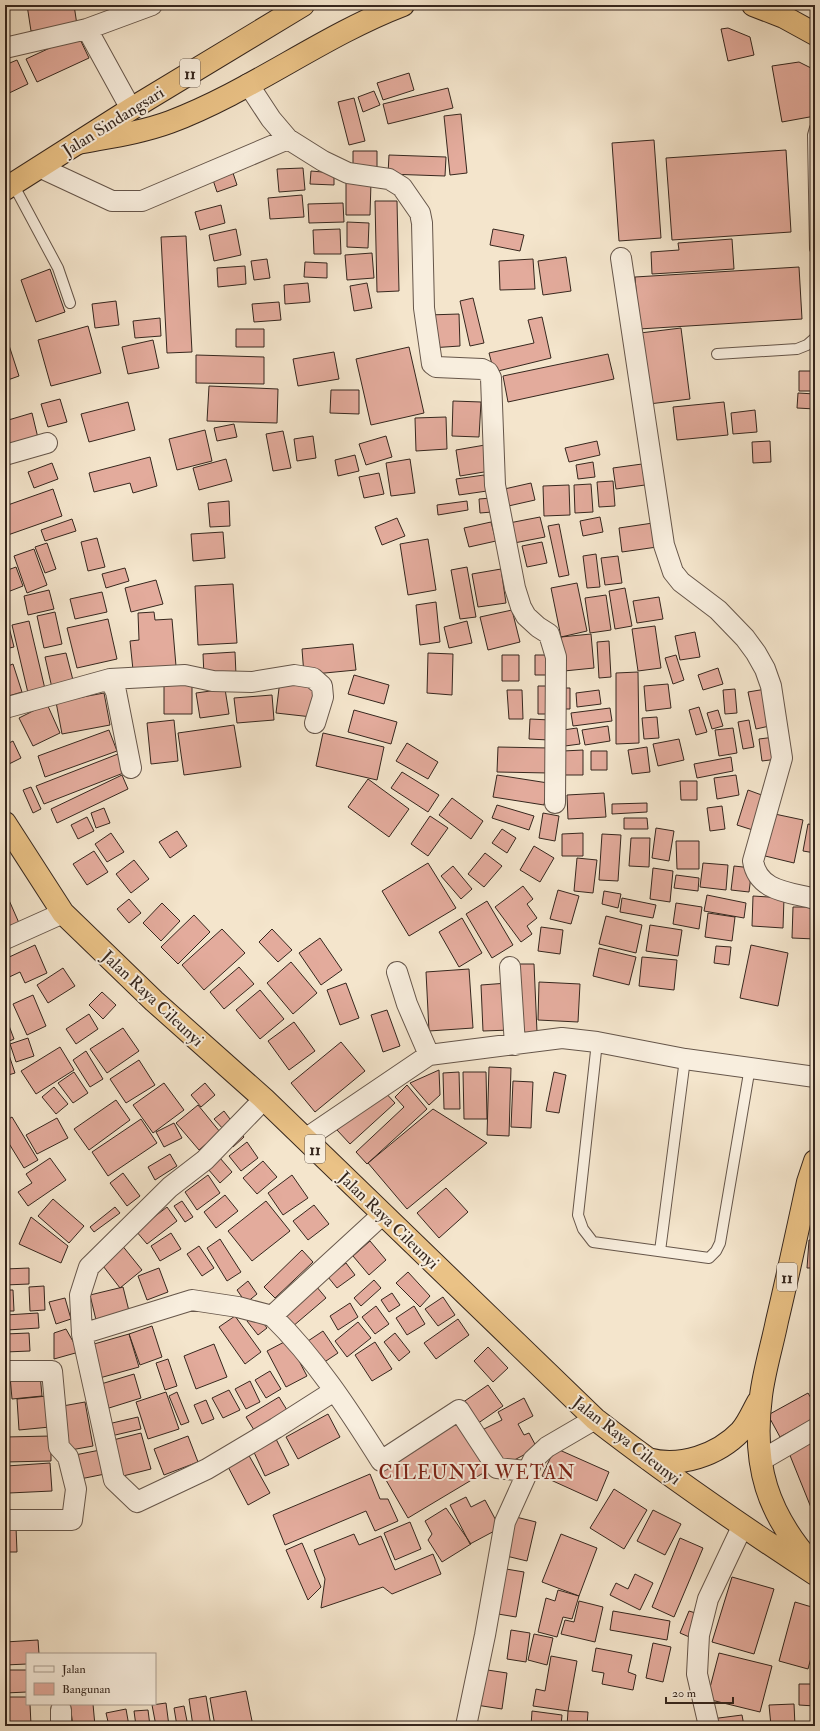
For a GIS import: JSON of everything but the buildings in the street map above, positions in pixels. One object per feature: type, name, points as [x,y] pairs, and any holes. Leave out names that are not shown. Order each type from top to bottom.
[{"type":"highway","name":"Jalan Sindangsari","points":[[9,186],[131,109],[303,5]]},
{"type":"highway","points":[[78,143],[134,133],[169,122],[205,107],[352,27],[403,5]]},
{"type":"highway","points":[[754,5],[784,17],[815,34]]},
{"type":"highway","name":"Jalan Raya Cileunyi","points":[[5,823],[63,913],[154,1002],[264,1099],[595,1419],[645,1458],[742,1527],[815,1574]]},
{"type":"highway","name":"11","points":[[815,1161],[808,1182],[761,1395],[758,1436],[760,1461],[772,1505],[785,1530],[815,1566]]},
{"type":"highway","points":[[645,1458],[660,1462],[676,1463],[709,1453],[728,1442],[741,1430],[761,1395]]},
{"type":"street","points":[[5,48],[87,29],[152,5]]},
{"type":"street","points":[[87,29],[131,109]]},
{"type":"street","points":[[248,84],[271,119],[288,139],[323,161],[348,173],[389,179],[402,187],[420,213],[422,223],[424,308],[432,364],[436,367],[482,369],[488,372],[492,378],[495,485],[515,588],[521,607],[526,616],[549,634],[553,643],[556,657],[555,803]]},
{"type":"street","points":[[39,167],[112,201],[142,201],[288,139]]},
{"type":"street","points":[[621,258],[664,545],[668,561],[673,572],[681,582],[718,610],[745,638],[765,669],[771,686],[782,758],[753,860],[754,870],[766,885],[815,899]]},
{"type":"street","points":[[5,455],[47,443]]},
{"type":"street","points":[[5,708],[110,679],[185,674],[213,682],[252,682],[294,674],[313,678],[322,686],[323,696],[316,723]]},
{"type":"street","points":[[110,679],[116,692],[131,768]]},
{"type":"street","points":[[5,939],[63,913]]},
{"type":"street","points":[[510,968],[515,1045]]},
{"type":"street","points":[[397,972],[407,1004],[429,1055]]},
{"type":"street","points":[[305,1138],[429,1055],[452,1051],[515,1045],[562,1038],[597,1042],[685,1059],[815,1077]]},
{"type":"street","points":[[264,1099],[205,1160],[170,1187],[89,1267],[80,1295],[82,1334],[114,1480],[137,1502],[207,1468],[276,1428],[334,1391]]},
{"type":"street","points":[[272,1316],[383,1214]]},
{"type":"street","points":[[82,1334],[192,1300],[238,1307],[272,1316],[292,1335],[348,1410],[381,1461],[459,1410],[497,1468],[526,1471]]},
{"type":"street","points":[[5,1370],[52,1371],[59,1447],[68,1456],[76,1489],[72,1520],[5,1520]]},
{"type":"street","points":[[466,1726],[485,1635],[505,1522],[526,1471],[533,1460],[547,1447],[595,1419]]},
{"type":"street","points":[[760,1461],[815,1429]]},
{"type":"street","points":[[709,1726],[697,1674],[699,1635],[708,1599],[742,1527]]},
{"type":"lane","points":[[815,128],[813,135],[815,249]]},
{"type":"lane","points":[[9,186],[58,268],[70,303]]},
{"type":"lane","points":[[717,354],[797,350],[807,346],[815,338]]},
{"type":"lane","points":[[597,1042],[578,1215],[583,1229],[593,1242],[709,1258],[716,1251],[720,1243],[750,1067]]},
{"type":"lane","points":[[660,1251],[685,1059]]},
{"type":"district","name":"CILEUNYI WETAN","points":[[477,1472]]}]
